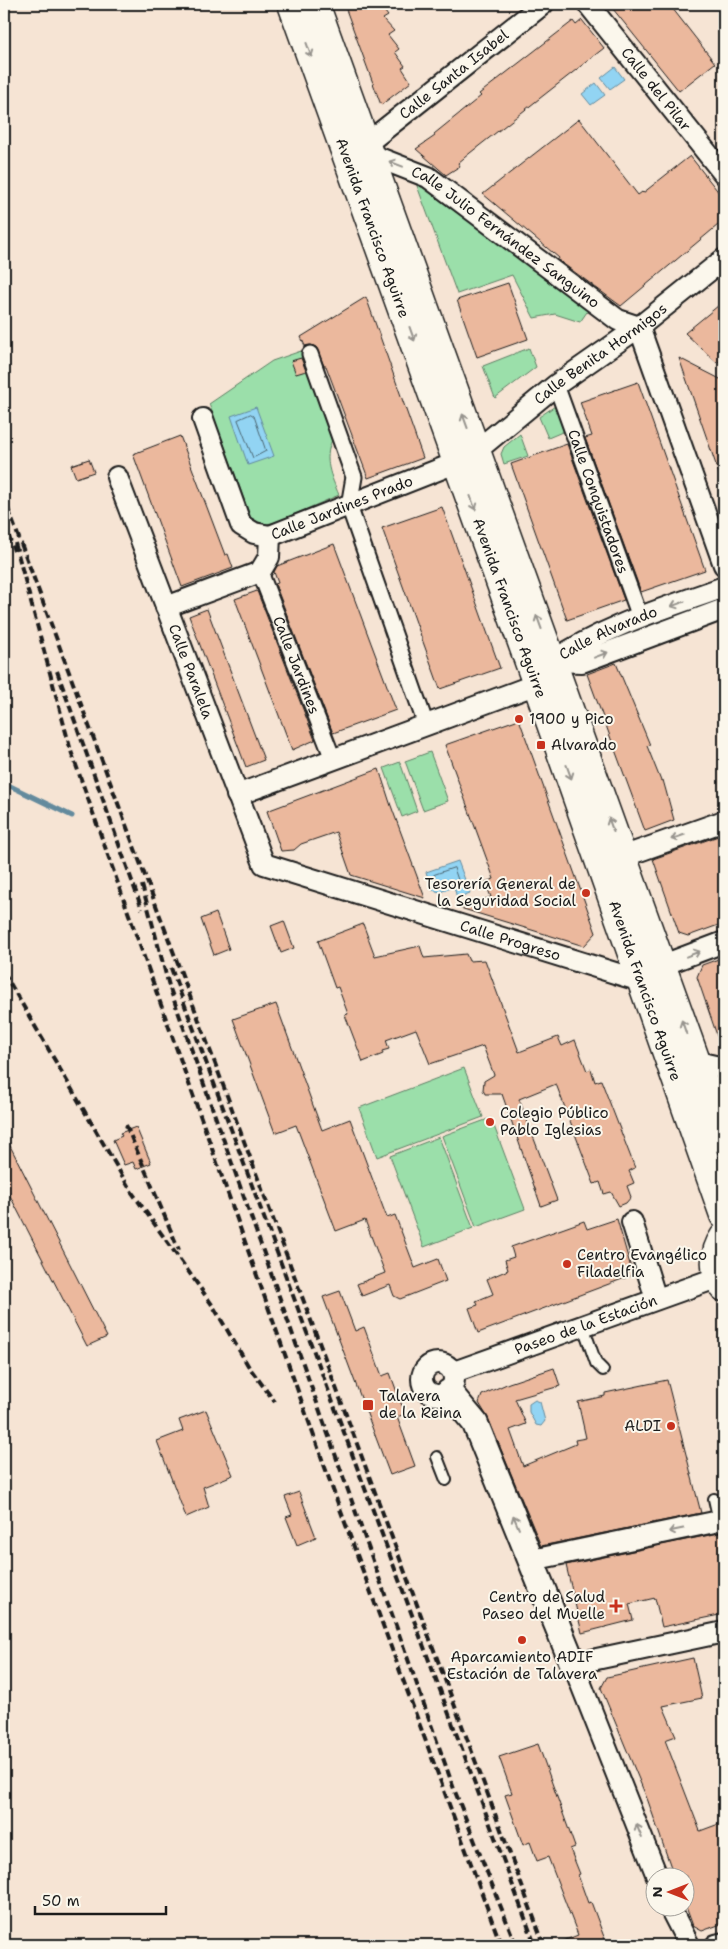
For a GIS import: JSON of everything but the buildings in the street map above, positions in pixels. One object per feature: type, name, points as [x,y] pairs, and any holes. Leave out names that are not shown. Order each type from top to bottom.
[{"type":"main road","name":"Avenida Francisco Aguirre","points":[[292,4],[467,457],[553,661],[622,857],[653,974],[724,1215]]},
{"type":"main road","name":"Avenida Francisco Aguirre","points":[[315,4],[367,149],[467,457],[537,684],[653,974],[697,1062],[724,1139]]},
{"type":"main road","points":[[722,1282],[716,1257],[724,1237]]},
{"type":"street","name":"Calle Santa Isabel","points":[[367,149],[543,4]]},
{"type":"street","name":"Calle del Pilar","points":[[588,4],[724,174]]},
{"type":"street","name":"Calle Julio Fernández Sanguino","points":[[367,149],[428,177],[618,320],[639,327]]},
{"type":"street","name":"Calle Benita Hormigos","points":[[467,457],[556,385],[639,327],[724,259]]},
{"type":"street","points":[[639,327],[724,565]]},
{"type":"street","points":[[310,354],[354,477],[349,506],[426,725]]},
{"type":"street","name":"Calle Conquistadores","points":[[556,385],[640,618]]},
{"type":"street","points":[[203,419],[241,524],[254,533],[270,536]]},
{"type":"street","name":"Calle Jardines Prado","points":[[260,572],[269,557],[270,536],[349,506],[467,457]]},
{"type":"street","name":"Calle Paralela","points":[[117,477],[264,864]]},
{"type":"street","points":[[166,607],[260,572]]},
{"type":"street","name":"Calle Jardines","points":[[260,572],[333,759]]},
{"type":"street","name":"Calle Alvarado","points":[[553,661],[579,643],[724,587]]},
{"type":"street","name":"Calle Alvarado","points":[[553,661],[582,662],[724,609]]},
{"type":"street","points":[[237,795],[537,684]]},
{"type":"street","points":[[622,857],[724,821]]},
{"type":"street","name":"Calle Progreso","points":[[264,864],[653,974]]},
{"type":"street","points":[[653,974],[724,942]]},
{"type":"street","points":[[697,1062],[724,1068]]},
{"type":"street","points":[[632,1222],[656,1299]]},
{"type":"street","name":"Paseo de la Estación","points":[[451,1382],[583,1326],[656,1299],[722,1282]]},
{"type":"street","points":[[451,1382],[475,1423],[532,1560],[653,1866]]},
{"type":"street","points":[[532,1560],[722,1520]]},
{"type":"street","points":[[573,1664],[724,1632]]},
{"type":"street","points":[[674,1916],[689,1945]]},
{"type":"street","points":[[716,1945],[724,1943]]},
{"type":"lane","points":[[583,1326],[596,1363],[603,1370]]},
{"type":"lane","points":[[438,1457],[446,1480]]},
{"type":"lane","points":[[714,1499],[722,1520]]},
{"type":"green space","points":[[416,183],[589,309],[580,322],[555,314],[534,318],[512,275],[457,294]]},
{"type":"green space","points":[[529,348],[536,367],[495,398],[483,366]]},
{"type":"green space","points":[[301,351],[332,440],[329,447],[328,461],[339,495],[274,523],[263,524],[251,518],[209,404],[272,361]]},
{"type":"green space","points":[[558,404],[567,430],[548,438],[539,417]]},
{"type":"green space","points":[[520,434],[528,456],[504,464],[501,454],[504,447]]},
{"type":"green space","points":[[430,752],[448,801],[423,810],[405,761]]},
{"type":"green space","points":[[400,762],[417,811],[402,817],[384,768]]},
{"type":"green space","points":[[464,1068],[483,1117],[377,1157],[359,1108]]},
{"type":"green space","points":[[491,1118],[525,1209],[476,1227],[442,1136]]},
{"type":"green space","points":[[439,1137],[473,1228],[424,1247],[390,1156]]},
{"type":"water","points":[[615,67],[624,79],[610,89],[601,78]]},
{"type":"water","points":[[596,83],[605,95],[591,105],[582,94]]},
{"type":"water","points":[[256,407],[274,456],[248,465],[231,416]]},
{"type":"water","points":[[458,861],[470,893],[457,898],[454,887],[440,892],[432,890],[426,872]]},
{"type":"water","points":[[535,1400],[540,1402],[545,1421],[541,1426],[536,1425],[529,1412],[529,1404]]},
{"type":"waterway","points":[[4,783],[72,816]]},
{"type":"railway","points":[[4,498],[544,1945]]},
{"type":"railway","points":[[4,523],[14,551]]},
{"type":"railway","points":[[15,543],[71,751],[333,1490],[501,1945]]},
{"type":"railway","points":[[57,671],[142,909]]},
{"type":"railway","points":[[142,885],[169,986],[454,1789],[516,1945]]},
{"type":"railway","points":[[171,968],[535,1945]]},
{"type":"railway","points":[[4,973],[131,1191],[213,1306],[249,1367],[275,1402]]},
{"type":"railway","points":[[126,1125],[179,1250]]},
{"type":"place","name":"1900 y Pico","points":[[519,719]]},
{"type":"place","name":"Alvarado","points":[[541,745]]},
{"type":"place","name":"Tesorería General de la Seguridad Social","points":[[586,893]]},
{"type":"place","name":"Colegio Público Pablo Iglesias","points":[[490,1122]]},
{"type":"place","name":"Centro Evangélico Filadelfia","points":[[567,1264]]},
{"type":"place","name":"Talavera de la Reina","points":[[368,1405]]},
{"type":"place","name":"ALDI","points":[[671,1426]]},
{"type":"place","name":"Centro de Salud Paseo del Muelle","points":[[616,1606]]},
{"type":"place","name":"Aparcamiento ADIF Estación de Talavera","points":[[522,1640]]}]
